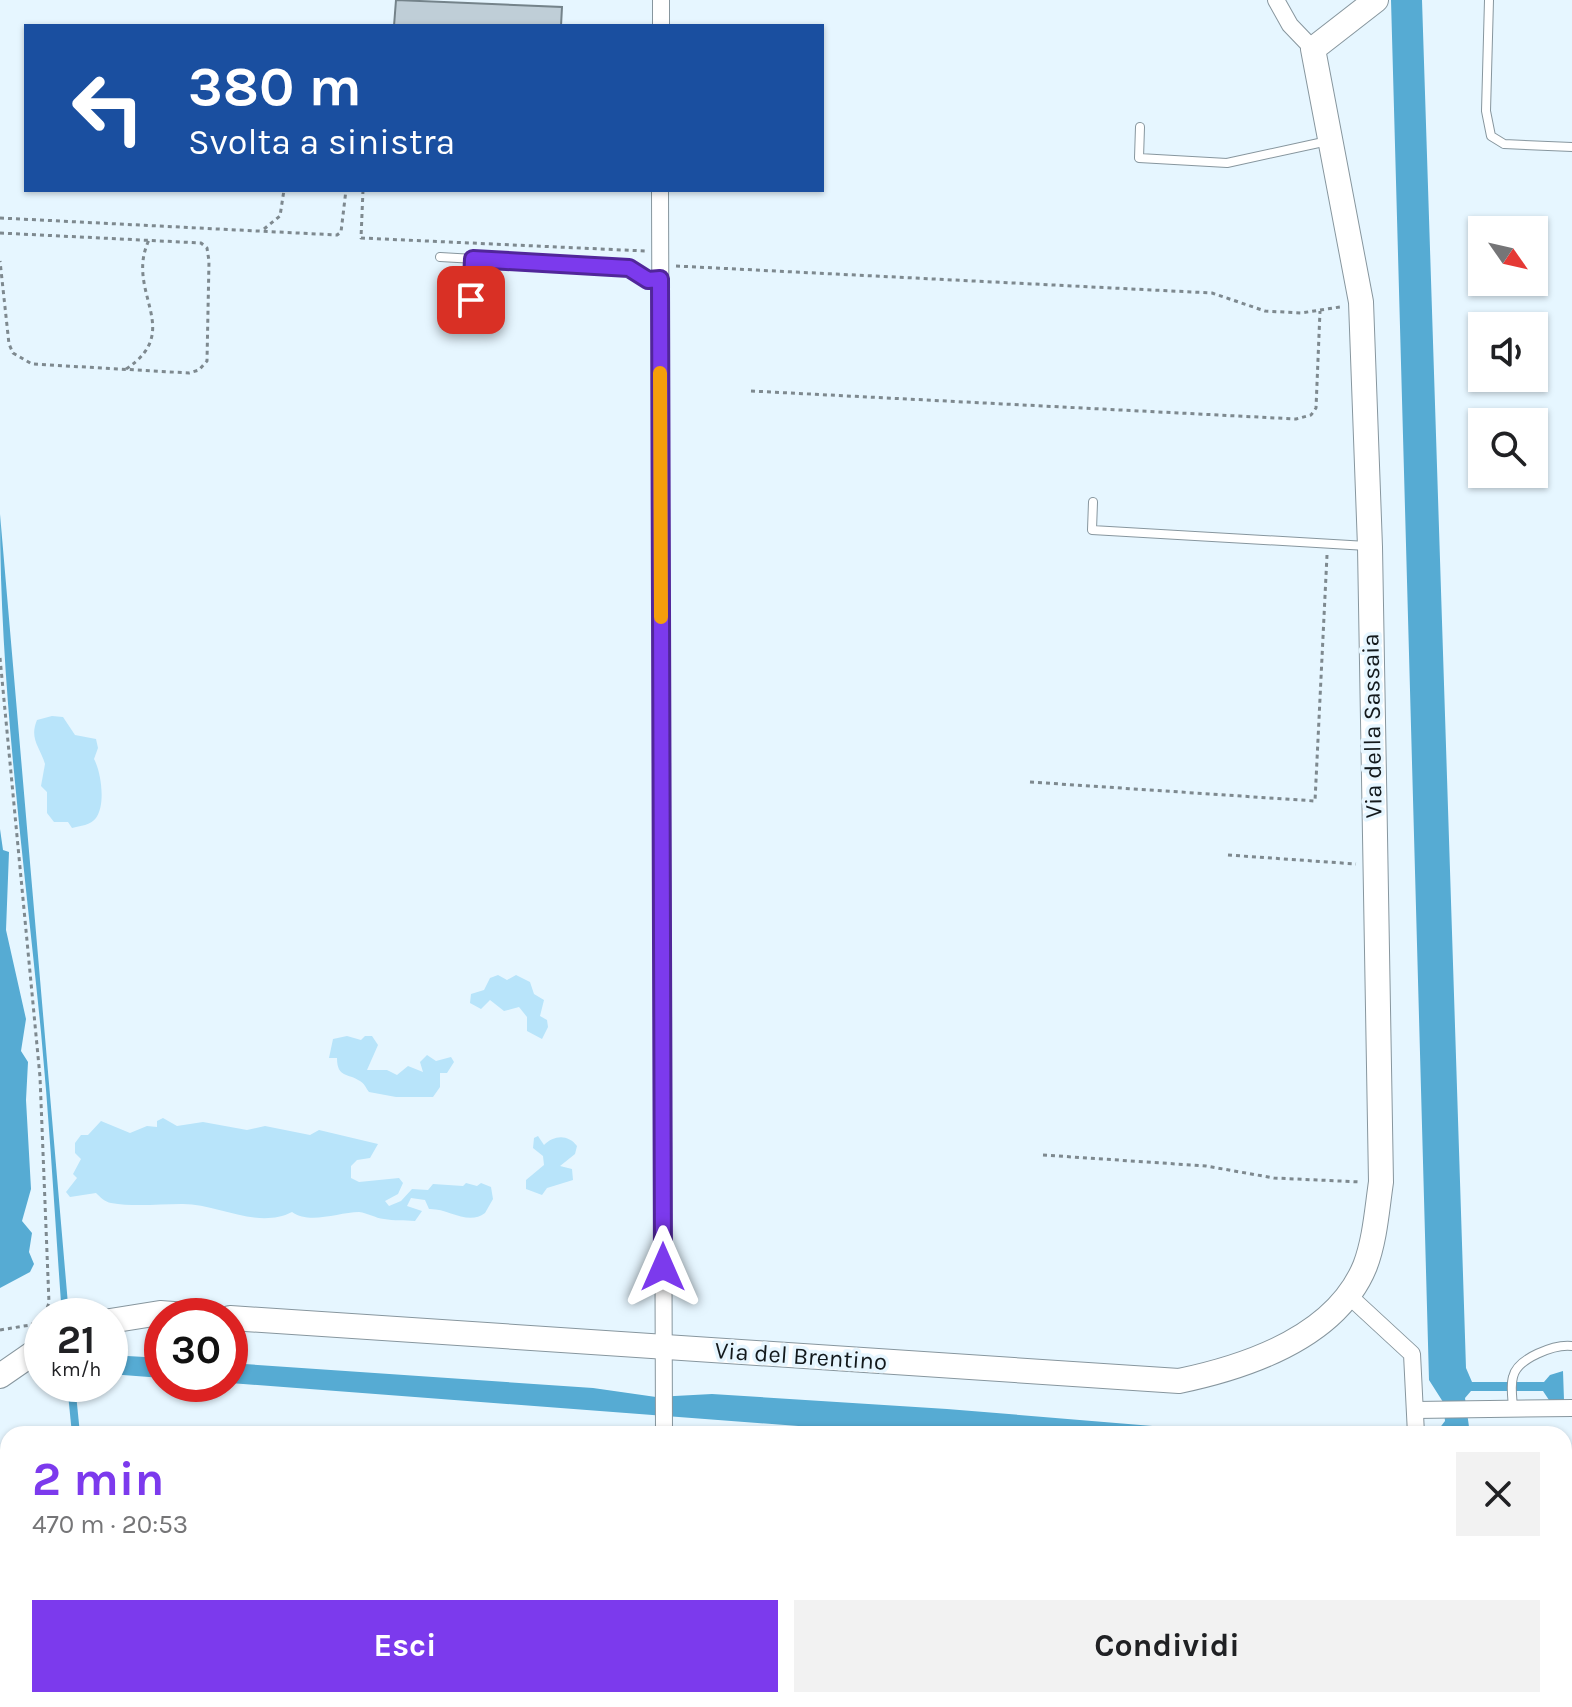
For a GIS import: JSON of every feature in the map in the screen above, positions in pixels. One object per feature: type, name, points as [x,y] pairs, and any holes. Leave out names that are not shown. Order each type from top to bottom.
[{"type":"street","points":[[661,0],[661,24]]},
{"type":"street","name":"Via della Sassaia","points":[[1276,0],[1290,25],[1313,49],[1361,302],[1370,547],[1381,1182],[1365,1267],[1347,1294]]},
{"type":"street","points":[[1313,49],[1370,4]]},
{"type":"street","points":[[660,192],[664,1426]]},
{"type":"street","points":[[1347,1294],[1412,1354],[1416,1426]]},
{"type":"street","name":"Via del Brentino","points":[[248,1319],[1179,1381],[1226,1371],[1287,1345],[1322,1320],[1347,1294]]},
{"type":"street","points":[[0,1376],[24,1359]]},
{"type":"street","points":[[1415,1410],[1484,1410],[1513,1402],[1572,1408]]},
{"type":"lane","points":[[1489,0],[1486,111],[1491,136],[1504,144],[1572,147]]},
{"type":"lane","points":[[1140,127],[1139,158],[1227,163],[1332,140]]},
{"type":"lane","points":[[440,257],[629,268],[648,280],[660,266]]},
{"type":"lane","points":[[471,323],[473,259]]},
{"type":"lane","points":[[1093,502],[1092,530],[1370,547]]},
{"type":"lane","points":[[1513,1402],[1513,1377],[1517,1369],[1538,1354],[1572,1346]]},
{"type":"path","points":[[260,231],[271,227],[280,216],[284,192]]},
{"type":"path","points":[[0,218],[337,235],[341,232],[346,192]]},
{"type":"path","points":[[363,192],[361,238],[660,266],[1212,293],[1265,311],[1320,311],[1361,302]]},
{"type":"path","points":[[0,233],[185,240],[207,248],[209,353],[199,370],[189,373],[32,364],[13,353],[6,328],[0,261]]},
{"type":"path","points":[[126,369],[148,351],[153,338],[153,321],[140,277],[142,255],[149,240]]},
{"type":"path","points":[[751,391],[1296,419],[1311,415],[1316,408],[1320,311]]},
{"type":"path","points":[[1030,782],[1315,801],[1327,544]]},
{"type":"path","points":[[0,658],[40,1077],[47,1298]]},
{"type":"path","points":[[1228,855],[1374,867]]},
{"type":"path","points":[[1043,1155],[1206,1166],[1274,1178],[1381,1182]]},
{"type":"path","points":[[0,1330],[24,1326]]},
{"type":"shaded area","points":[[63,717],[75,735],[96,739],[98,748],[94,759],[99,772],[101,805],[96,818],[85,825],[72,828],[68,822],[54,822],[47,813],[47,792],[41,786],[45,764],[34,732],[37,720]]},
{"type":"shaded area","points":[[498,975],[507,980],[516,975],[530,982],[534,994],[544,1000],[540,1016],[547,1020],[548,1027],[542,1039],[527,1031],[527,1017],[519,1007],[504,1011],[490,1000],[481,1009],[470,1003],[471,994],[484,990],[490,978]]},
{"type":"shaded area","points":[[347,1036],[361,1040],[372,1036],[378,1045],[367,1070],[387,1070],[397,1075],[408,1066],[423,1072],[420,1062],[427,1055],[436,1061],[451,1057],[454,1062],[447,1073],[440,1073],[440,1087],[433,1097],[396,1097],[369,1092],[361,1082],[341,1072],[337,1058],[329,1058],[333,1039]]},
{"type":"shaded area","points":[[163,1118],[177,1126],[203,1122],[247,1130],[265,1126],[310,1135],[319,1130],[378,1144],[370,1158],[357,1160],[351,1166],[351,1178],[359,1182],[399,1178],[403,1183],[398,1194],[385,1201],[389,1206],[401,1201],[412,1189],[428,1190],[433,1184],[463,1186],[466,1183],[477,1186],[481,1183],[491,1187],[493,1199],[485,1213],[472,1218],[429,1209],[425,1200],[411,1198],[407,1206],[422,1211],[415,1221],[388,1220],[359,1212],[316,1218],[292,1212],[265,1218],[195,1205],[111,1203],[96,1193],[70,1197],[66,1192],[77,1178],[73,1174],[81,1159],[75,1153],[75,1143],[81,1135],[88,1135],[101,1121],[130,1133],[147,1126],[157,1127],[157,1121]]},
{"type":"shaded area","points":[[538,1136],[544,1145],[561,1137],[577,1146],[575,1154],[560,1166],[572,1169],[573,1180],[547,1188],[542,1195],[526,1189],[526,1180],[544,1165],[543,1156],[533,1148],[534,1138]]},
{"type":"water","points":[[1391,0],[1422,0],[1466,1368],[1472,1382],[1544,1382],[1550,1375],[1563,1371],[1564,1400],[1549,1400],[1543,1391],[1471,1391],[1465,1398],[1469,1426],[1441,1426],[1445,1421],[1443,1402],[1429,1380]]},
{"type":"water","points":[[0,514],[67,1298],[61,1298],[44,1068],[8,709]]},
{"type":"water","points":[[0,829],[3,850],[9,852],[6,930],[26,1019],[21,1051],[28,1062],[26,1100],[31,1189],[22,1221],[32,1233],[29,1252],[34,1264],[30,1272],[0,1288]]},
{"type":"water","points":[[128,1356],[144,1357],[144,1377],[128,1375]]},
{"type":"water","points":[[248,1364],[593,1388],[656,1397],[712,1394],[1153,1426],[798,1426],[248,1384]]},
{"type":"water","points":[[69,1402],[77,1402],[79,1426],[71,1426]]},
{"type":"building","points":[[396,0],[562,7],[561,24],[394,24]]},
{"type":"slow traffic","points":[[660,373],[661,617]]},
{"type":"route","points":[[471,300],[473,259],[629,268],[648,280],[660,279],[663,1267]]}]
